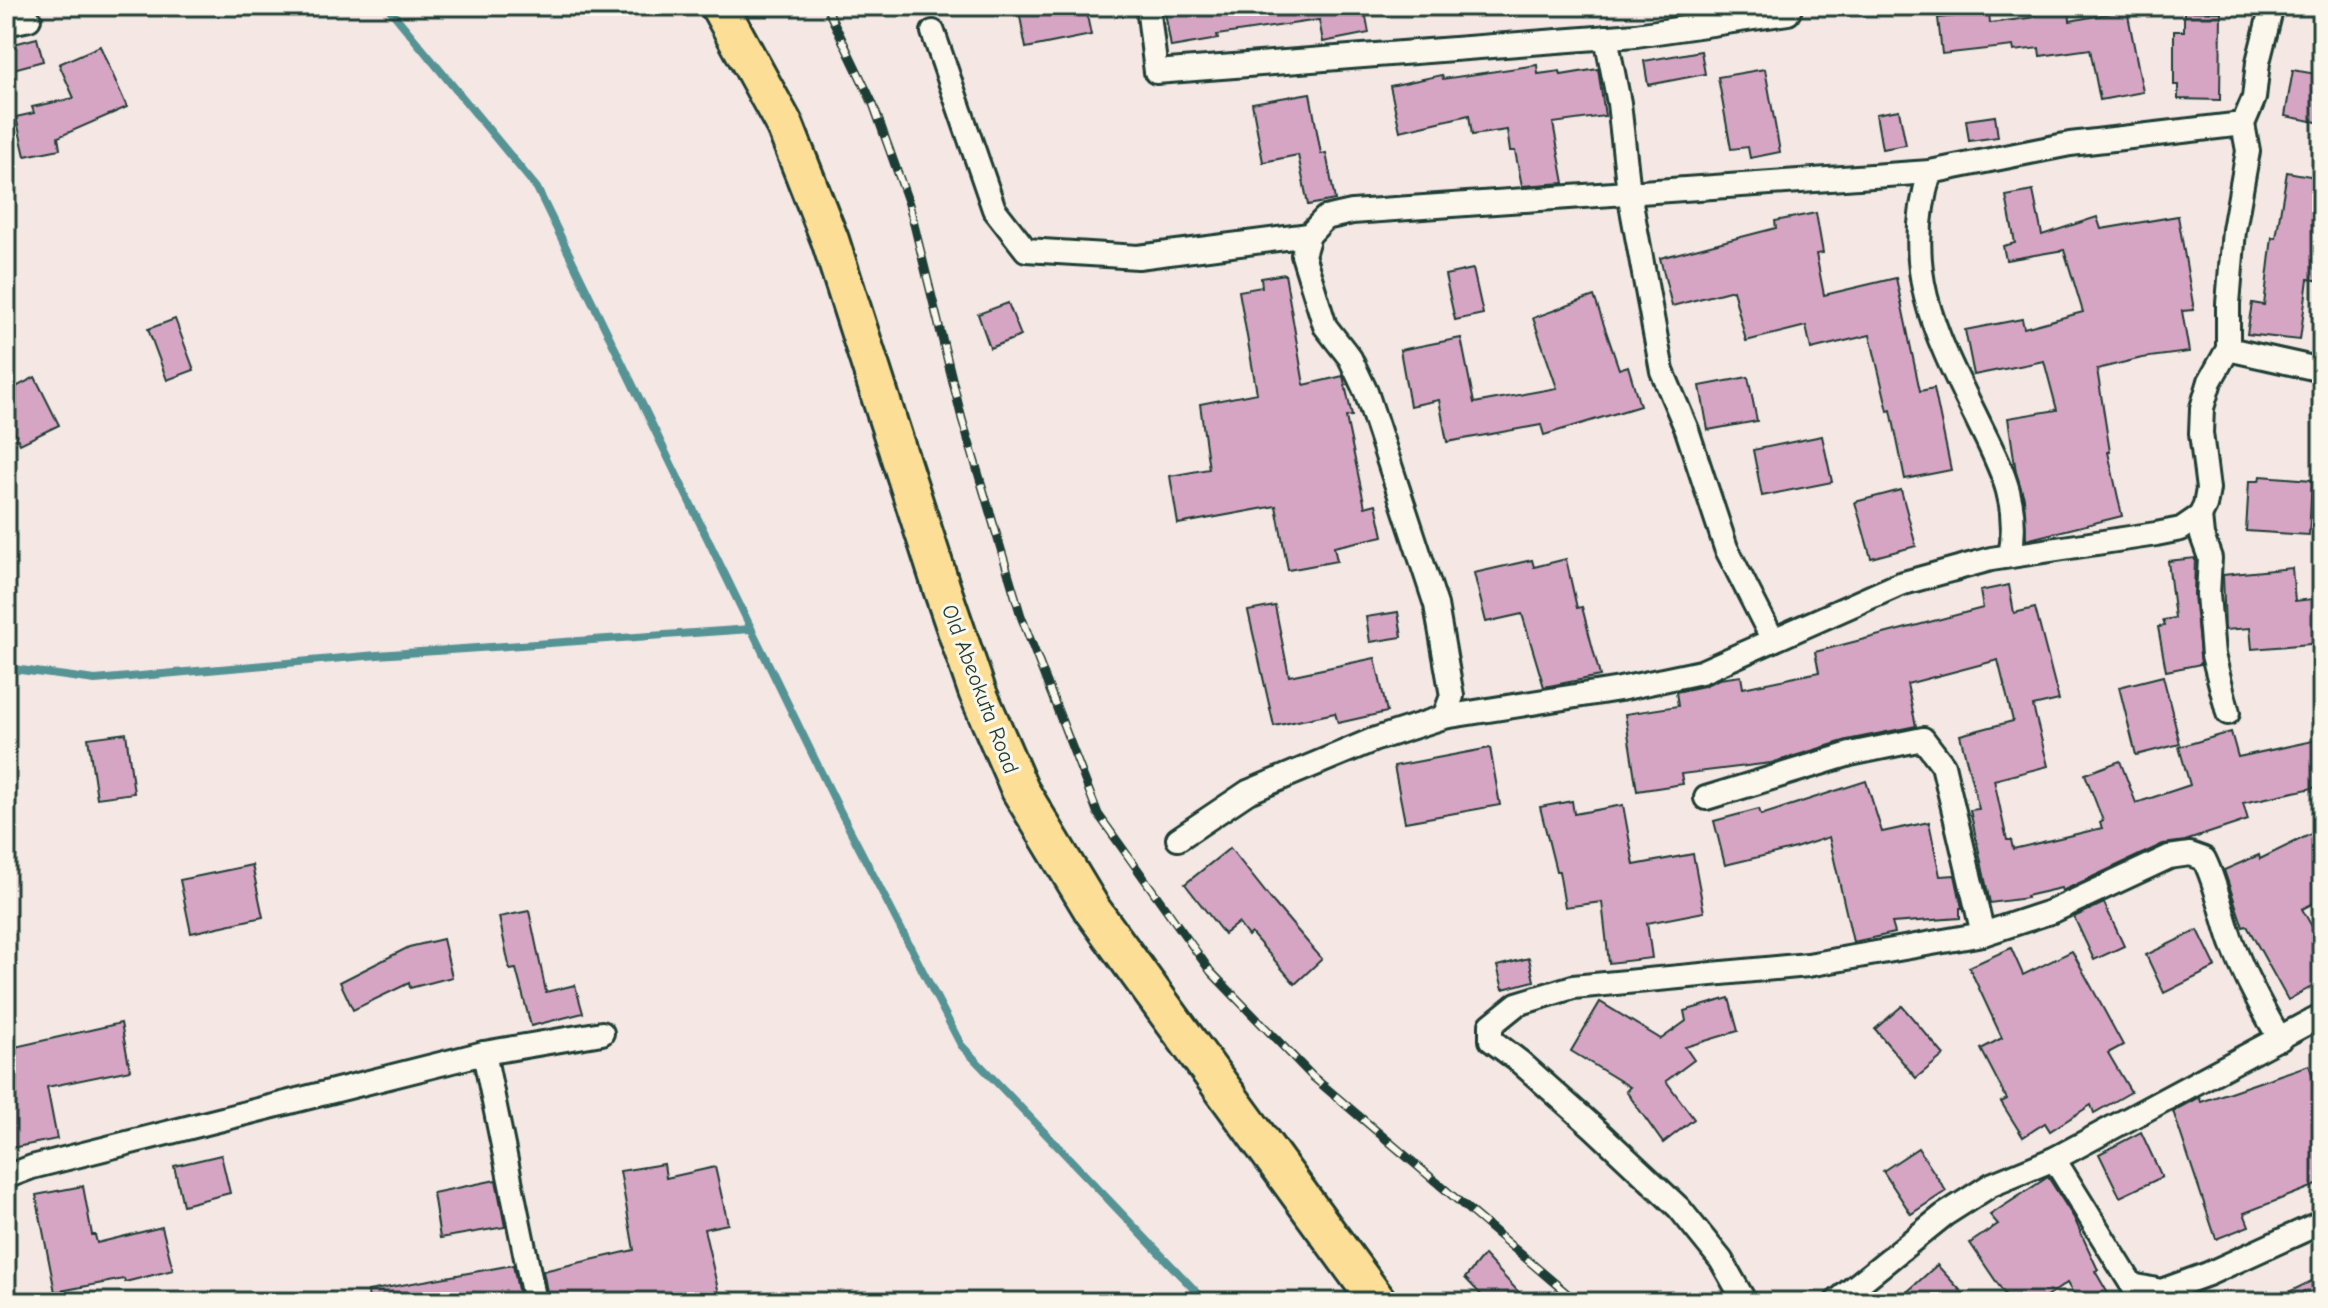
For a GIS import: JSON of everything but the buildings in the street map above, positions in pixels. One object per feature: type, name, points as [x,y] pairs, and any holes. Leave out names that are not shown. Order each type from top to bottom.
[{"type":"highway","name":"Old Abeokuta Road","points":[[719,6],[785,126],[830,240],[977,691],[1020,790],[1093,911],[1378,1302]]},
{"type":"street","points":[[1148,6],[1156,72],[1606,37],[1788,13],[1791,6]]},
{"type":"street","points":[[2195,527],[2205,506],[2208,489],[2201,433],[2202,408],[2210,381],[2228,349],[2234,230],[2248,151],[2243,124],[2254,98],[2258,62],[2272,6]]},
{"type":"street","points":[[6,24],[29,19]]},
{"type":"street","points":[[933,32],[994,209],[1026,250],[1138,257],[1309,235]]},
{"type":"street","points":[[1606,37],[1619,103],[1629,193],[1662,371],[1687,430],[1726,548],[1773,640]]},
{"type":"street","points":[[1448,706],[1436,605],[1366,392],[1350,358],[1325,326],[1303,255],[1309,235],[1325,218],[1352,212],[1930,172],[2070,144],[2243,124]]},
{"type":"street","points":[[1930,172],[1917,235],[1920,274],[1944,351],[1998,463],[2014,510],[2010,556]]},
{"type":"street","points":[[2228,349],[2322,370]]},
{"type":"street","points":[[1178,839],[1248,792],[1448,706],[1483,710],[1620,689],[1701,672],[1900,584],[2010,556],[2195,527]]},
{"type":"street","points":[[2195,527],[2210,558],[2208,594],[2213,655],[2228,713]]},
{"type":"street","points":[[1706,798],[1850,754],[1923,739],[1943,765],[1983,934]]},
{"type":"street","points":[[1745,1302],[1721,1260],[1679,1208],[1551,1090],[1491,1040],[1491,1025],[1517,1004],[1573,987],[1808,965],[1983,934],[2053,911],[2169,857],[2190,854],[2204,859],[2211,873],[2249,986],[2280,1039]]},
{"type":"street","points":[[1836,1302],[1944,1215],[1991,1185],[2054,1159],[2322,1015]]},
{"type":"street","points":[[6,1177],[32,1167],[484,1053],[602,1033]]},
{"type":"street","points":[[484,1053],[535,1302]]},
{"type":"street","points":[[2054,1159],[2132,1285],[2155,1296],[2322,1222]]},
{"type":"waterway","points":[[387,6],[537,188],[837,805],[961,1045],[1206,1302]]},
{"type":"waterway","points":[[6,668],[95,680],[377,655],[751,629]]},
{"type":"railway","points":[[826,6],[873,104],[909,204],[962,419],[1021,616],[1098,814],[1211,972],[1312,1076],[1577,1302]]}]
